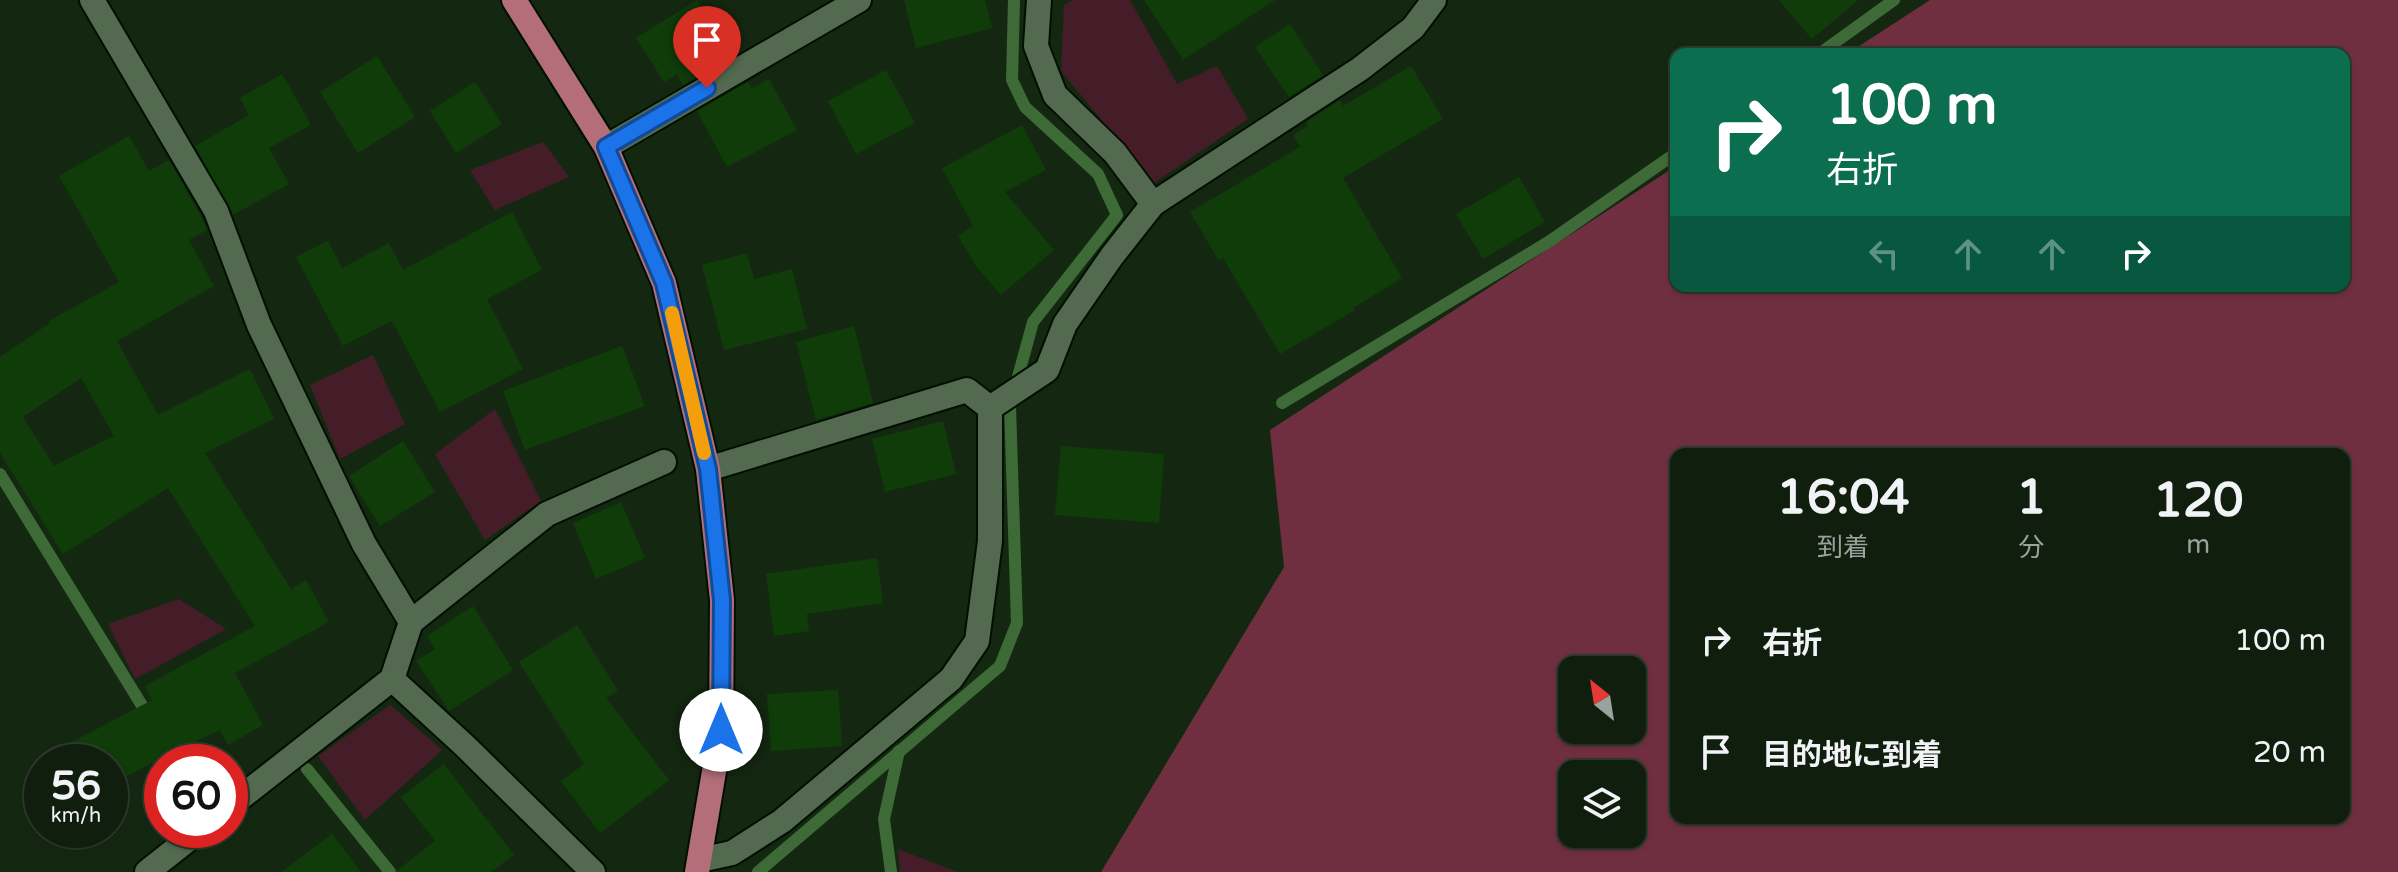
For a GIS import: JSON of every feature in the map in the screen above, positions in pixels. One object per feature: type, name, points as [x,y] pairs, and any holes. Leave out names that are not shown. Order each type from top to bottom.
[{"type":"main road","points":[[514,0],[606,147],[664,283],[708,469],[722,600],[721,730],[698,866]]},
{"type":"street","points":[[92,0],[216,211],[265,339],[364,544],[411,622]]},
{"type":"street","points":[[606,147],[859,0]]},
{"type":"street","points":[[1039,0],[1036,46],[1055,95],[1115,153],[1153,204]]},
{"type":"street","points":[[990,408],[1047,370],[1065,324],[1153,204],[1360,69],[1413,28],[1434,0]]},
{"type":"street","points":[[708,469],[967,390],[990,408]]},
{"type":"street","points":[[698,866],[732,853],[782,821],[951,679],[977,641],[990,541],[990,408]]},
{"type":"street","points":[[248,792],[392,679],[411,622],[547,514],[664,462]]},
{"type":"street","points":[[392,679],[593,872]]},
{"type":"street","points":[[147,872],[177,848]]},
{"type":"shaded area","points":[[1073,0],[1130,0],[1177,84],[1217,66],[1248,119],[1154,183],[1061,71],[1064,5]]},
{"type":"shaded area","points":[[1930,0],[2398,0],[2398,872],[1101,872],[1284,567],[1270,430],[1670,170],[1670,292],[2350,292],[2350,48],[1856,48]]},
{"type":"shaded area","points":[[543,142],[569,177],[495,210],[470,170]]},
{"type":"shaded area","points":[[373,355],[405,424],[340,459],[310,385]]},
{"type":"shaded area","points":[[495,409],[541,501],[485,540],[435,454]]},
{"type":"shaded area","points":[[179,599],[226,629],[135,679],[108,624]]},
{"type":"shaded area","points":[[390,705],[442,750],[365,820],[318,756]]},
{"type":"shaded area","points":[[898,849],[957,872],[900,872]]},
{"type":"building","points":[[697,0],[732,56],[683,85],[677,74],[664,82],[636,38]]},
{"type":"building","points":[[904,0],[985,0],[992,28],[916,48]]},
{"type":"building","points":[[1144,0],[1275,0],[1183,60]]},
{"type":"building","points":[[1779,0],[1858,0],[1812,39]]},
{"type":"building","points":[[1290,24],[1323,75],[1289,97],[1255,47]]},
{"type":"building","points":[[377,56],[415,117],[358,153],[320,92]]},
{"type":"building","points":[[1411,66],[1443,119],[1343,178],[1402,278],[1280,354],[1223,258],[1219,261],[1190,212],[1300,147],[1293,135],[1308,126],[1306,122],[1340,100],[1343,106]]},
{"type":"building","points":[[886,70],[915,123],[856,154],[828,101]]},
{"type":"building","points":[[282,74],[311,125],[269,148],[289,184],[233,215],[195,146],[249,115],[240,98]]},
{"type":"building","points":[[769,79],[797,130],[727,167],[697,111],[748,82],[752,88]]},
{"type":"building","points":[[475,82],[502,124],[456,153],[430,111]]},
{"type":"building","points":[[1022,125],[1046,170],[1005,192],[1054,250],[1001,295],[976,266],[958,236],[973,226],[942,168]]},
{"type":"building","points":[[129,136],[149,171],[169,160],[202,218],[207,230],[189,240],[214,286],[117,341],[158,415],[250,369],[274,419],[205,453],[291,589],[306,580],[329,622],[235,673],[263,725],[230,744],[220,730],[191,744],[144,744],[144,767],[128,775],[128,744],[68,744],[152,700],[145,686],[255,626],[168,488],[63,554],[0,453],[0,357],[49,321],[119,282],[59,176]],"holes":[[[81,378],[114,436],[54,466],[23,417]]]},
{"type":"building","points":[[1519,177],[1545,222],[1483,259],[1456,214]]},
{"type":"building","points":[[512,212],[542,270],[487,299],[523,369],[440,412],[392,321],[343,346],[296,257],[328,241],[342,268],[389,243],[403,270]]},
{"type":"building","points":[[747,253],[754,279],[792,269],[807,329],[724,350],[702,265]]},
{"type":"building","points":[[854,326],[873,403],[816,420],[796,342]]},
{"type":"building","points":[[622,346],[645,406],[525,450],[503,391]]},
{"type":"building","points":[[943,421],[956,474],[885,492],[872,439]]},
{"type":"building","points":[[403,441],[435,492],[380,526],[349,476]]},
{"type":"building","points":[[1061,446],[1164,454],[1159,523],[1055,515]]},
{"type":"building","points":[[621,502],[645,558],[596,579],[573,523]]},
{"type":"building","points":[[877,558],[883,603],[807,614],[809,631],[774,636],[766,574]]},
{"type":"building","points":[[473,606],[513,670],[449,711],[416,661],[435,649],[427,636]]},
{"type":"building","points":[[577,625],[618,691],[606,698],[669,780],[600,833],[561,781],[584,764],[519,662]]},
{"type":"building","points":[[838,690],[842,746],[771,751],[767,694]]},
{"type":"building","points":[[444,764],[514,855],[491,872],[395,872],[435,841],[401,797]]},
{"type":"building","points":[[332,834],[361,872],[281,872]]},
{"type":"waterway","points":[[758,872],[1000,666],[1017,623],[1010,406],[1033,322],[1117,215],[1098,174],[1025,107],[1012,80],[1014,0]]},
{"type":"waterway","points":[[1827,48],[1894,0]]},
{"type":"waterway","points":[[1282,403],[1550,241],[1670,157]]},
{"type":"waterway","points":[[0,474],[149,717]]},
{"type":"waterway","points":[[891,872],[884,819],[899,751]]},
{"type":"waterway","points":[[307,769],[390,872]]},
{"type":"slow traffic","points":[[672,313],[704,453]]},
{"type":"route","points":[[707,88],[606,147],[664,283],[708,469],[722,600],[721,730]]}]
